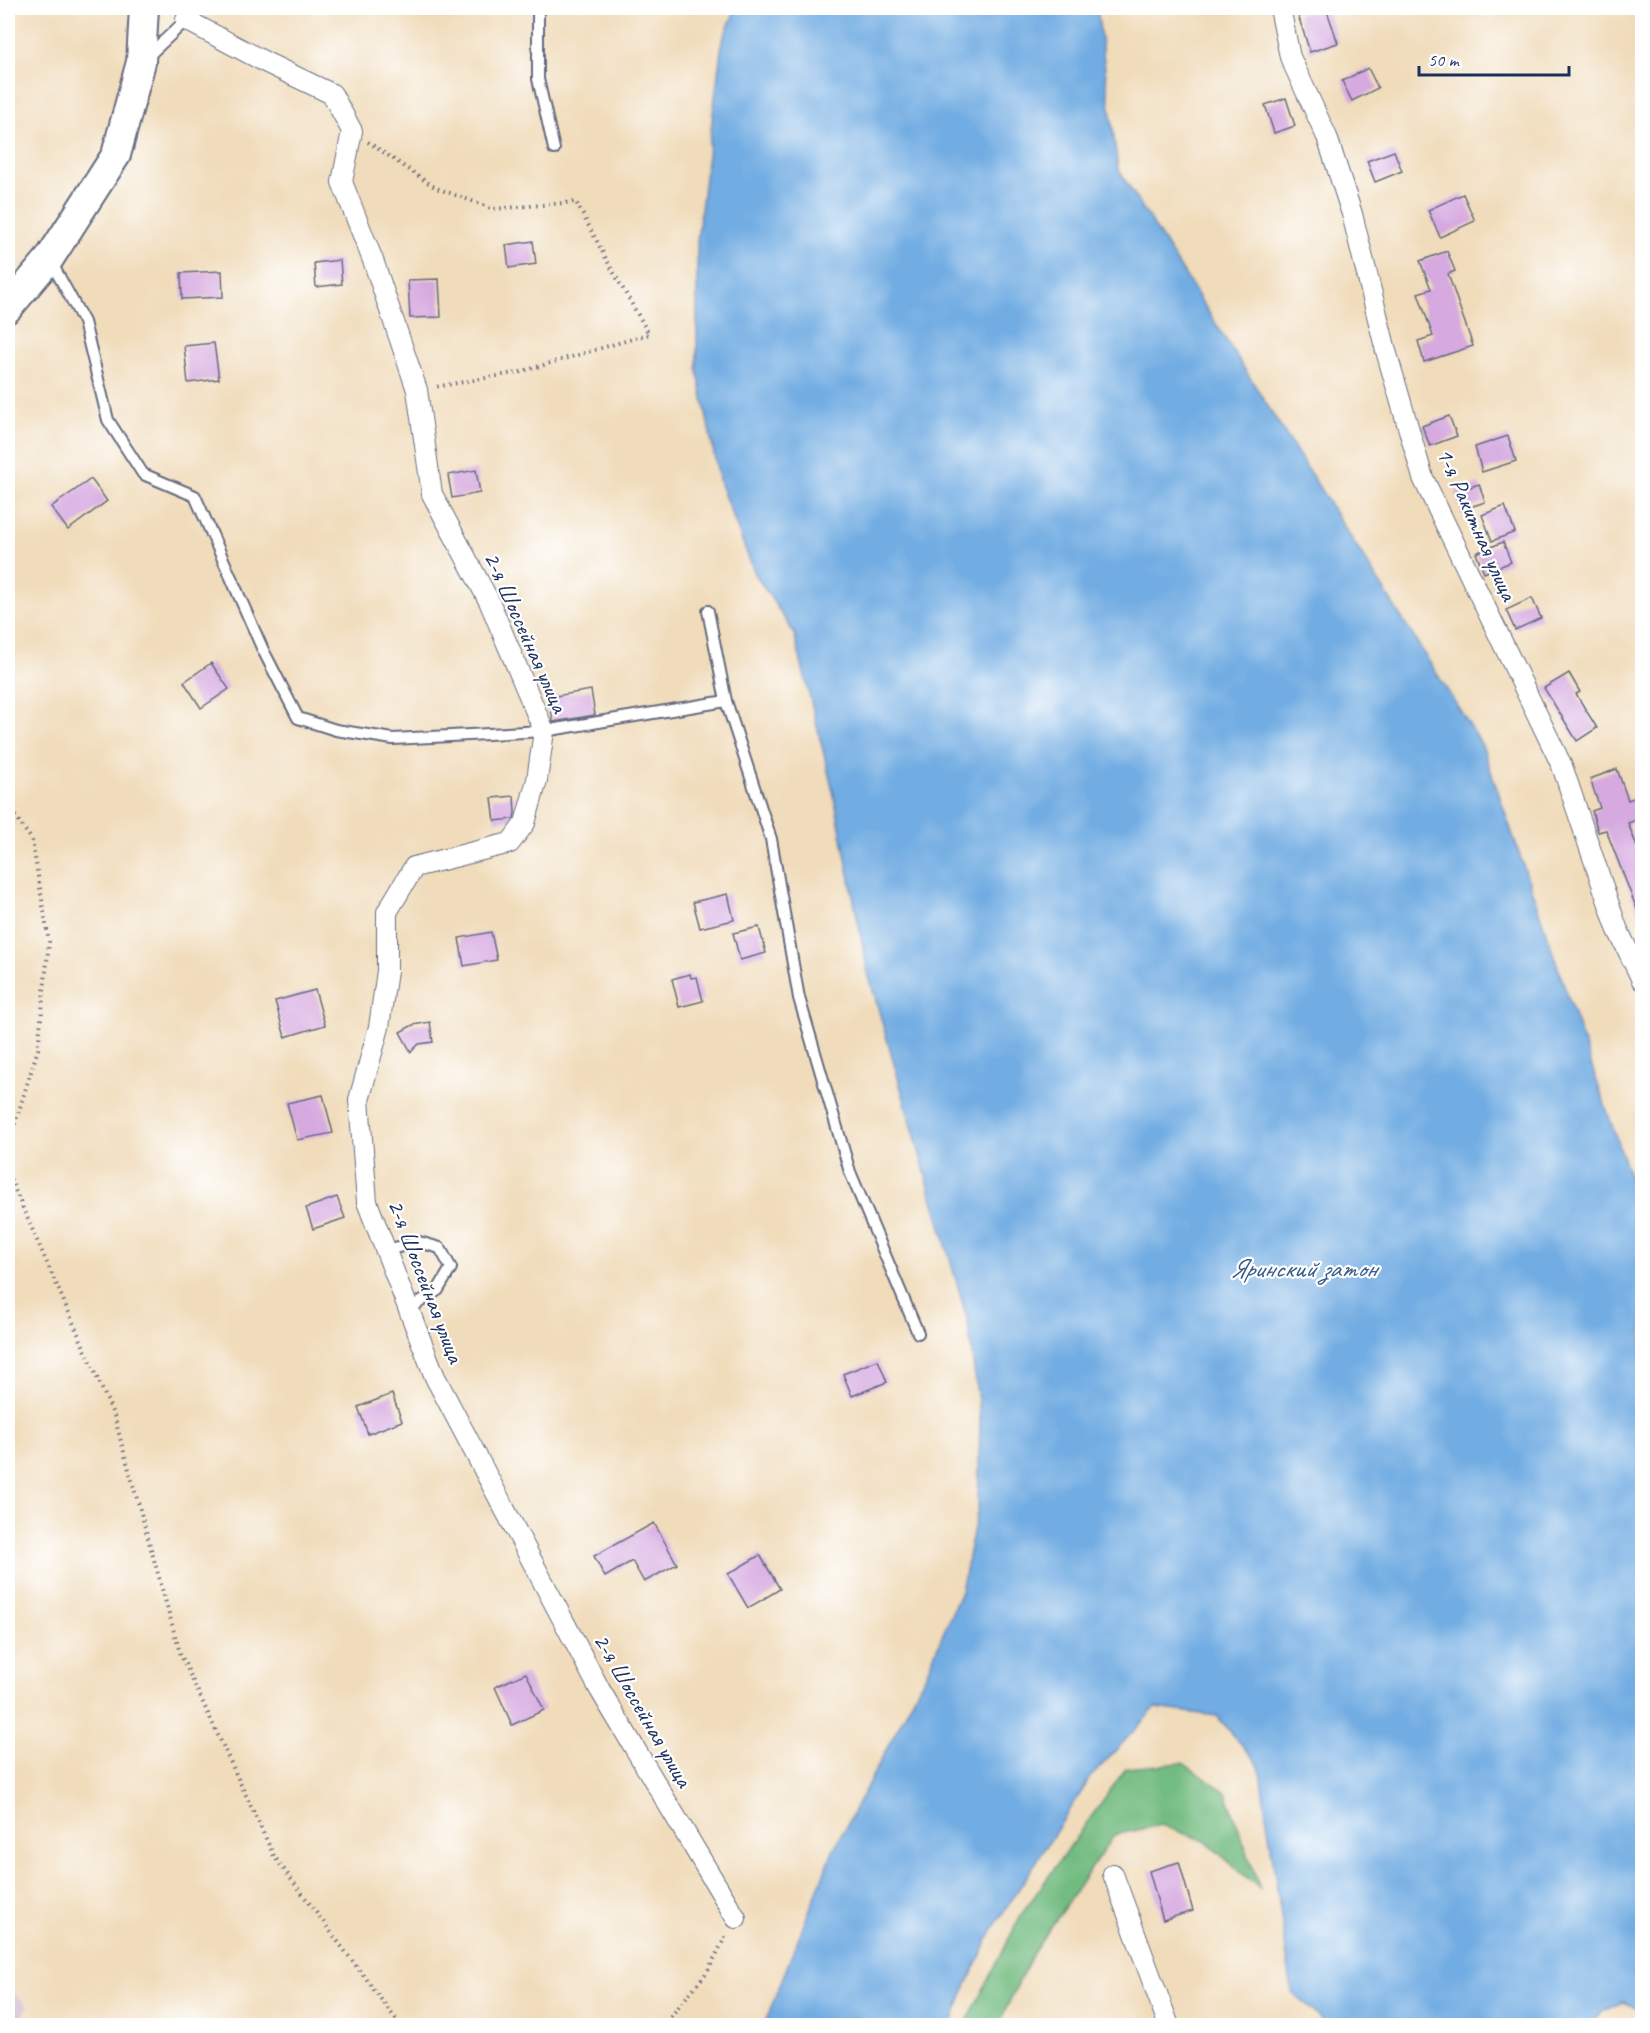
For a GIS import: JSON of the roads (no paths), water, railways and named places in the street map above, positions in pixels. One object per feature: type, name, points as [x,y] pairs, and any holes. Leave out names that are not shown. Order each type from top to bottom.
[{"type":"street","points":[[8,308],[50,259],[116,155],[141,62],[144,8]]},
{"type":"street","name":"1-я Ракитная улица","points":[[1280,8],[1290,57],[1327,137],[1352,214],[1386,351],[1423,478],[1563,766],[1617,928],[1642,980]]},
{"type":"street","name":"2-я Шоссейная улица","points":[[193,14],[267,63],[332,94],[352,131],[342,182],[374,263],[417,390],[432,494],[489,601],[544,731],[537,780],[525,823],[510,843],[414,867],[387,912],[387,970],[379,1027],[359,1100],[367,1202],[435,1377],[600,1690],[736,1918]]},
{"type":"street","points":[[1113,1874],[1168,2025]]},
{"type":"lane","points":[[538,8],[537,79],[554,149]]},
{"type":"lane","points":[[141,62],[193,14]]},
{"type":"lane","points":[[50,259],[84,322],[108,420],[143,474],[195,496],[263,650],[298,718],[336,730],[393,739],[544,731],[726,701]]},
{"type":"lane","points":[[708,611],[726,701],[771,839],[799,998],[850,1172],[918,1333]]},
{"type":"lane","points":[[386,1250],[419,1242],[440,1248],[452,1268],[438,1290],[409,1309]]},
{"type":"water","name":"Яринский затон","points":[[736,8],[1097,8],[1118,169],[1482,745],[1642,1213],[1642,2011],[1624,2002],[1602,2011],[1592,2026],[1328,2025],[1292,1992],[1259,1765],[1217,1716],[1155,1708],[1091,1777],[994,1927],[962,1995],[951,2025],[764,2025],[833,1851],[926,1674],[961,1591],[978,1508],[980,1418],[968,1322],[868,973],[833,791],[794,633],[755,574],[720,484],[697,368],[697,241],[722,42]]}]
